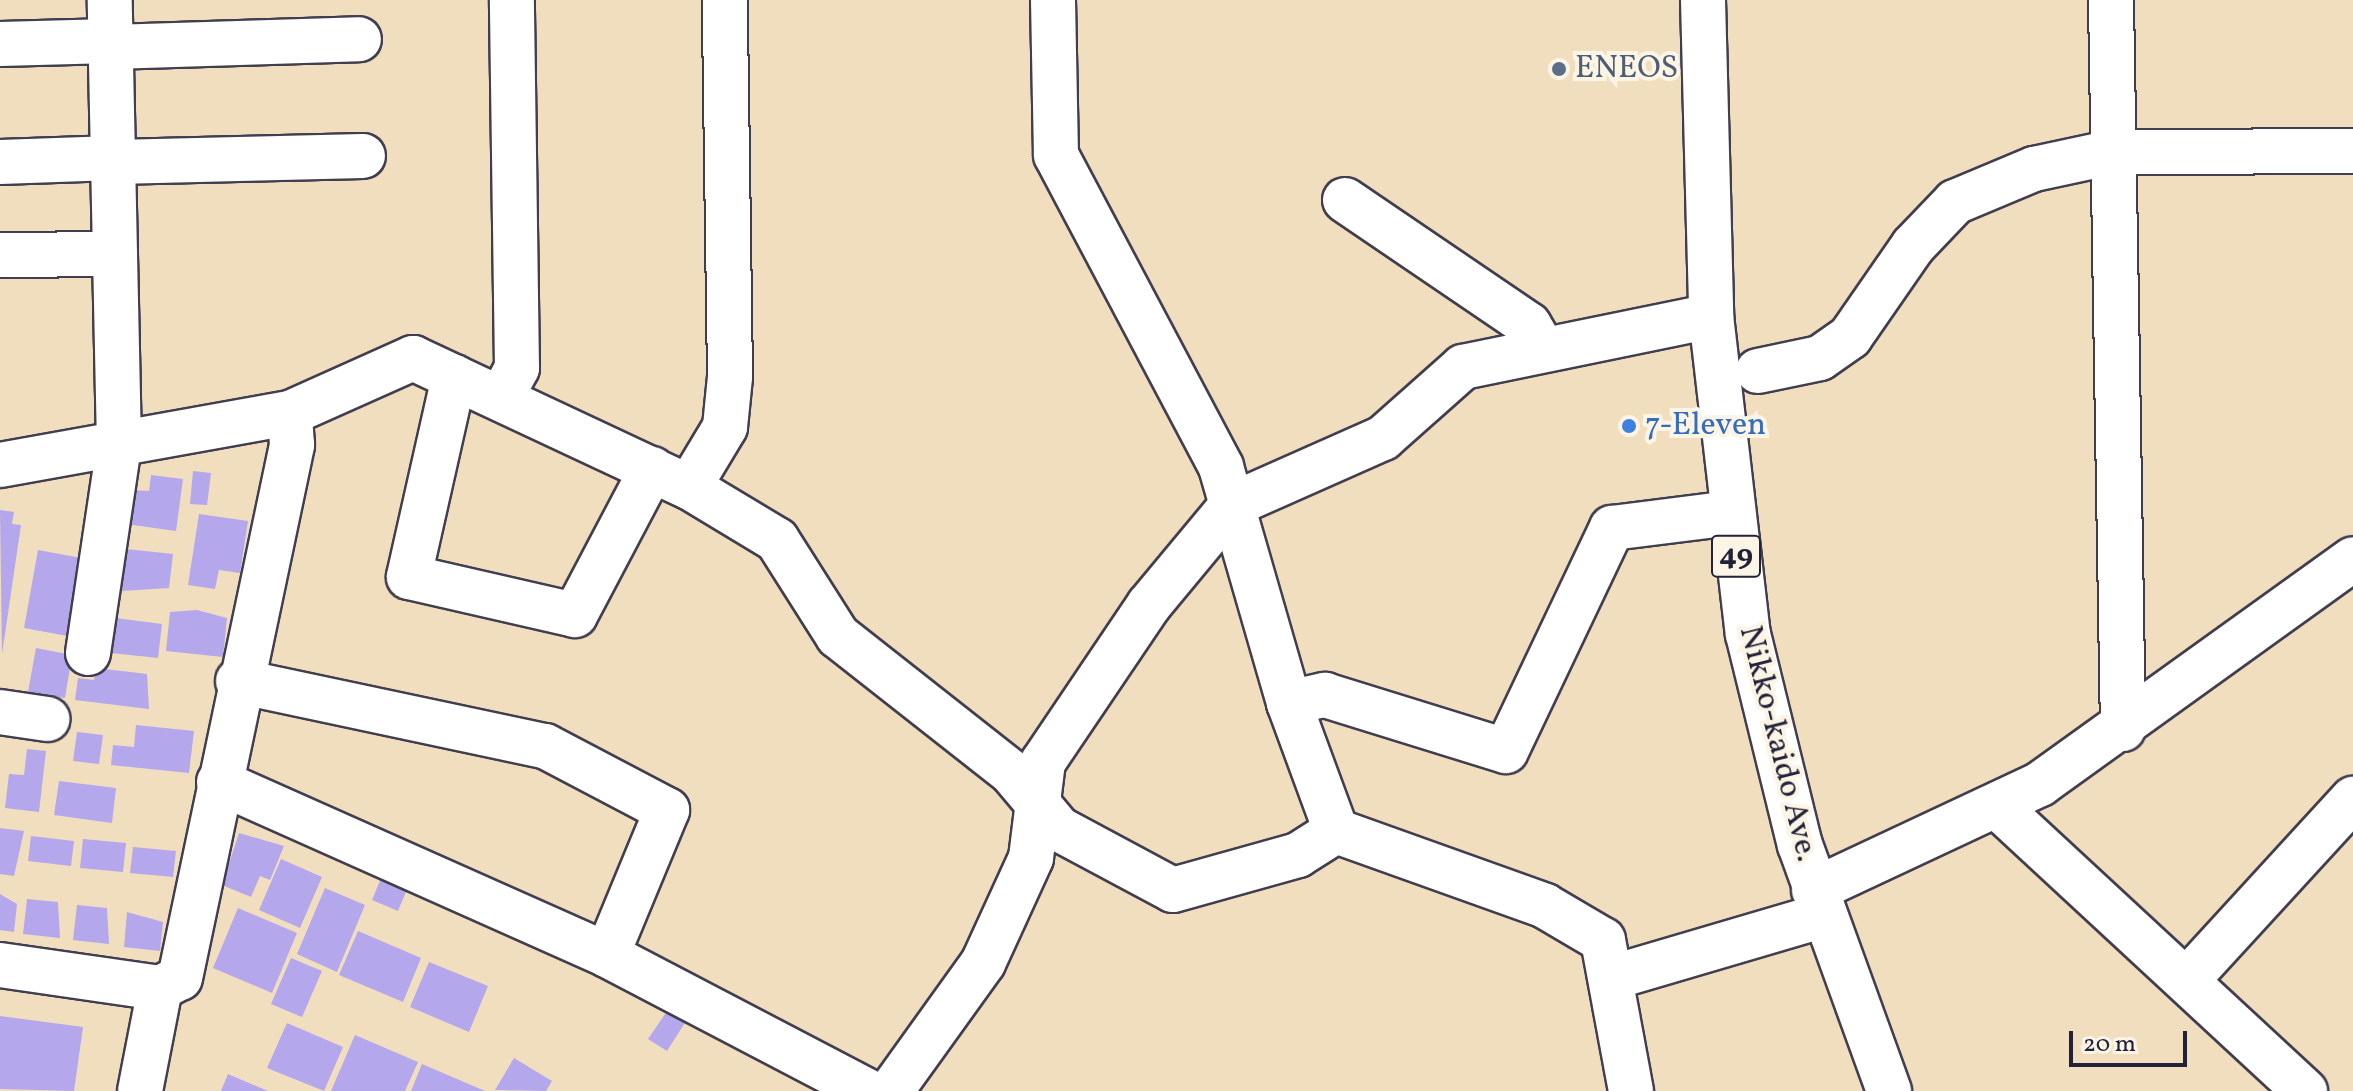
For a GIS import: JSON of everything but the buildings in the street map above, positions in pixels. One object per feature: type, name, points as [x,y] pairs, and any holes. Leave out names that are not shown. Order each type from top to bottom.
[{"type":"street","points":[[501,398],[517,368],[512,0]]},
{"type":"street","points":[[454,377],[409,577],[575,615],[671,478],[725,427],[730,377],[725,0]]},
{"type":"street","points":[[1053,0],[1056,155],[1074,201],[1204,425],[1232,505],[1289,703],[1336,831]]},
{"type":"street","name":"Nikko-kaido Ave.","points":[[1703,0],[1711,316],[1730,513],[1769,737],[1819,902],[1889,1091]]},
{"type":"street","points":[[2111,0],[2123,729]]},
{"type":"street","points":[[0,44],[111,29],[359,39]]},
{"type":"street","points":[[88,653],[119,445],[111,29]]},
{"type":"street","points":[[1758,371],[1820,358],[1850,337],[1913,246],[1955,202],[2034,169],[2113,152],[2353,151]]},
{"type":"street","points":[[0,162],[363,156]]},
{"type":"street","points":[[1345,200],[1529,325],[1543,349]]},
{"type":"street","points":[[0,255],[115,254]]},
{"type":"street","points":[[891,1091],[983,963],[1031,858],[1043,762],[1149,605],[1232,505],[1383,438],[1463,367],[1711,316]]},
{"type":"street","points":[[0,465],[290,413],[413,358],[671,478],[777,540],[838,636],[1012,773],[1059,829],[1173,890],[1298,855],[1336,831]]},
{"type":"street","points":[[0,965],[160,988],[180,978],[238,681],[292,445],[290,413]]},
{"type":"street","points":[[1289,703],[1325,695],[1506,751],[1612,528],[1730,513]]},
{"type":"street","points":[[1614,977],[1819,902],[1997,806],[2123,729],[2353,559]]},
{"type":"street","points":[[238,681],[545,746],[667,810],[607,955]]},
{"type":"street","points":[[0,712],[47,719]]},
{"type":"street","points":[[219,782],[607,955],[867,1091]]},
{"type":"street","points":[[2187,980],[2353,799]]},
{"type":"street","points":[[1997,806],[2305,1091]]},
{"type":"street","points":[[1336,831],[1545,906],[1603,940],[1614,977],[1631,1091]]},
{"type":"street","points":[[140,1091],[160,988]]},
{"type":"place","name":"ENEOS","points":[[1559,69]]},
{"type":"place","name":"7-Eleven","points":[[1629,426]]}]
